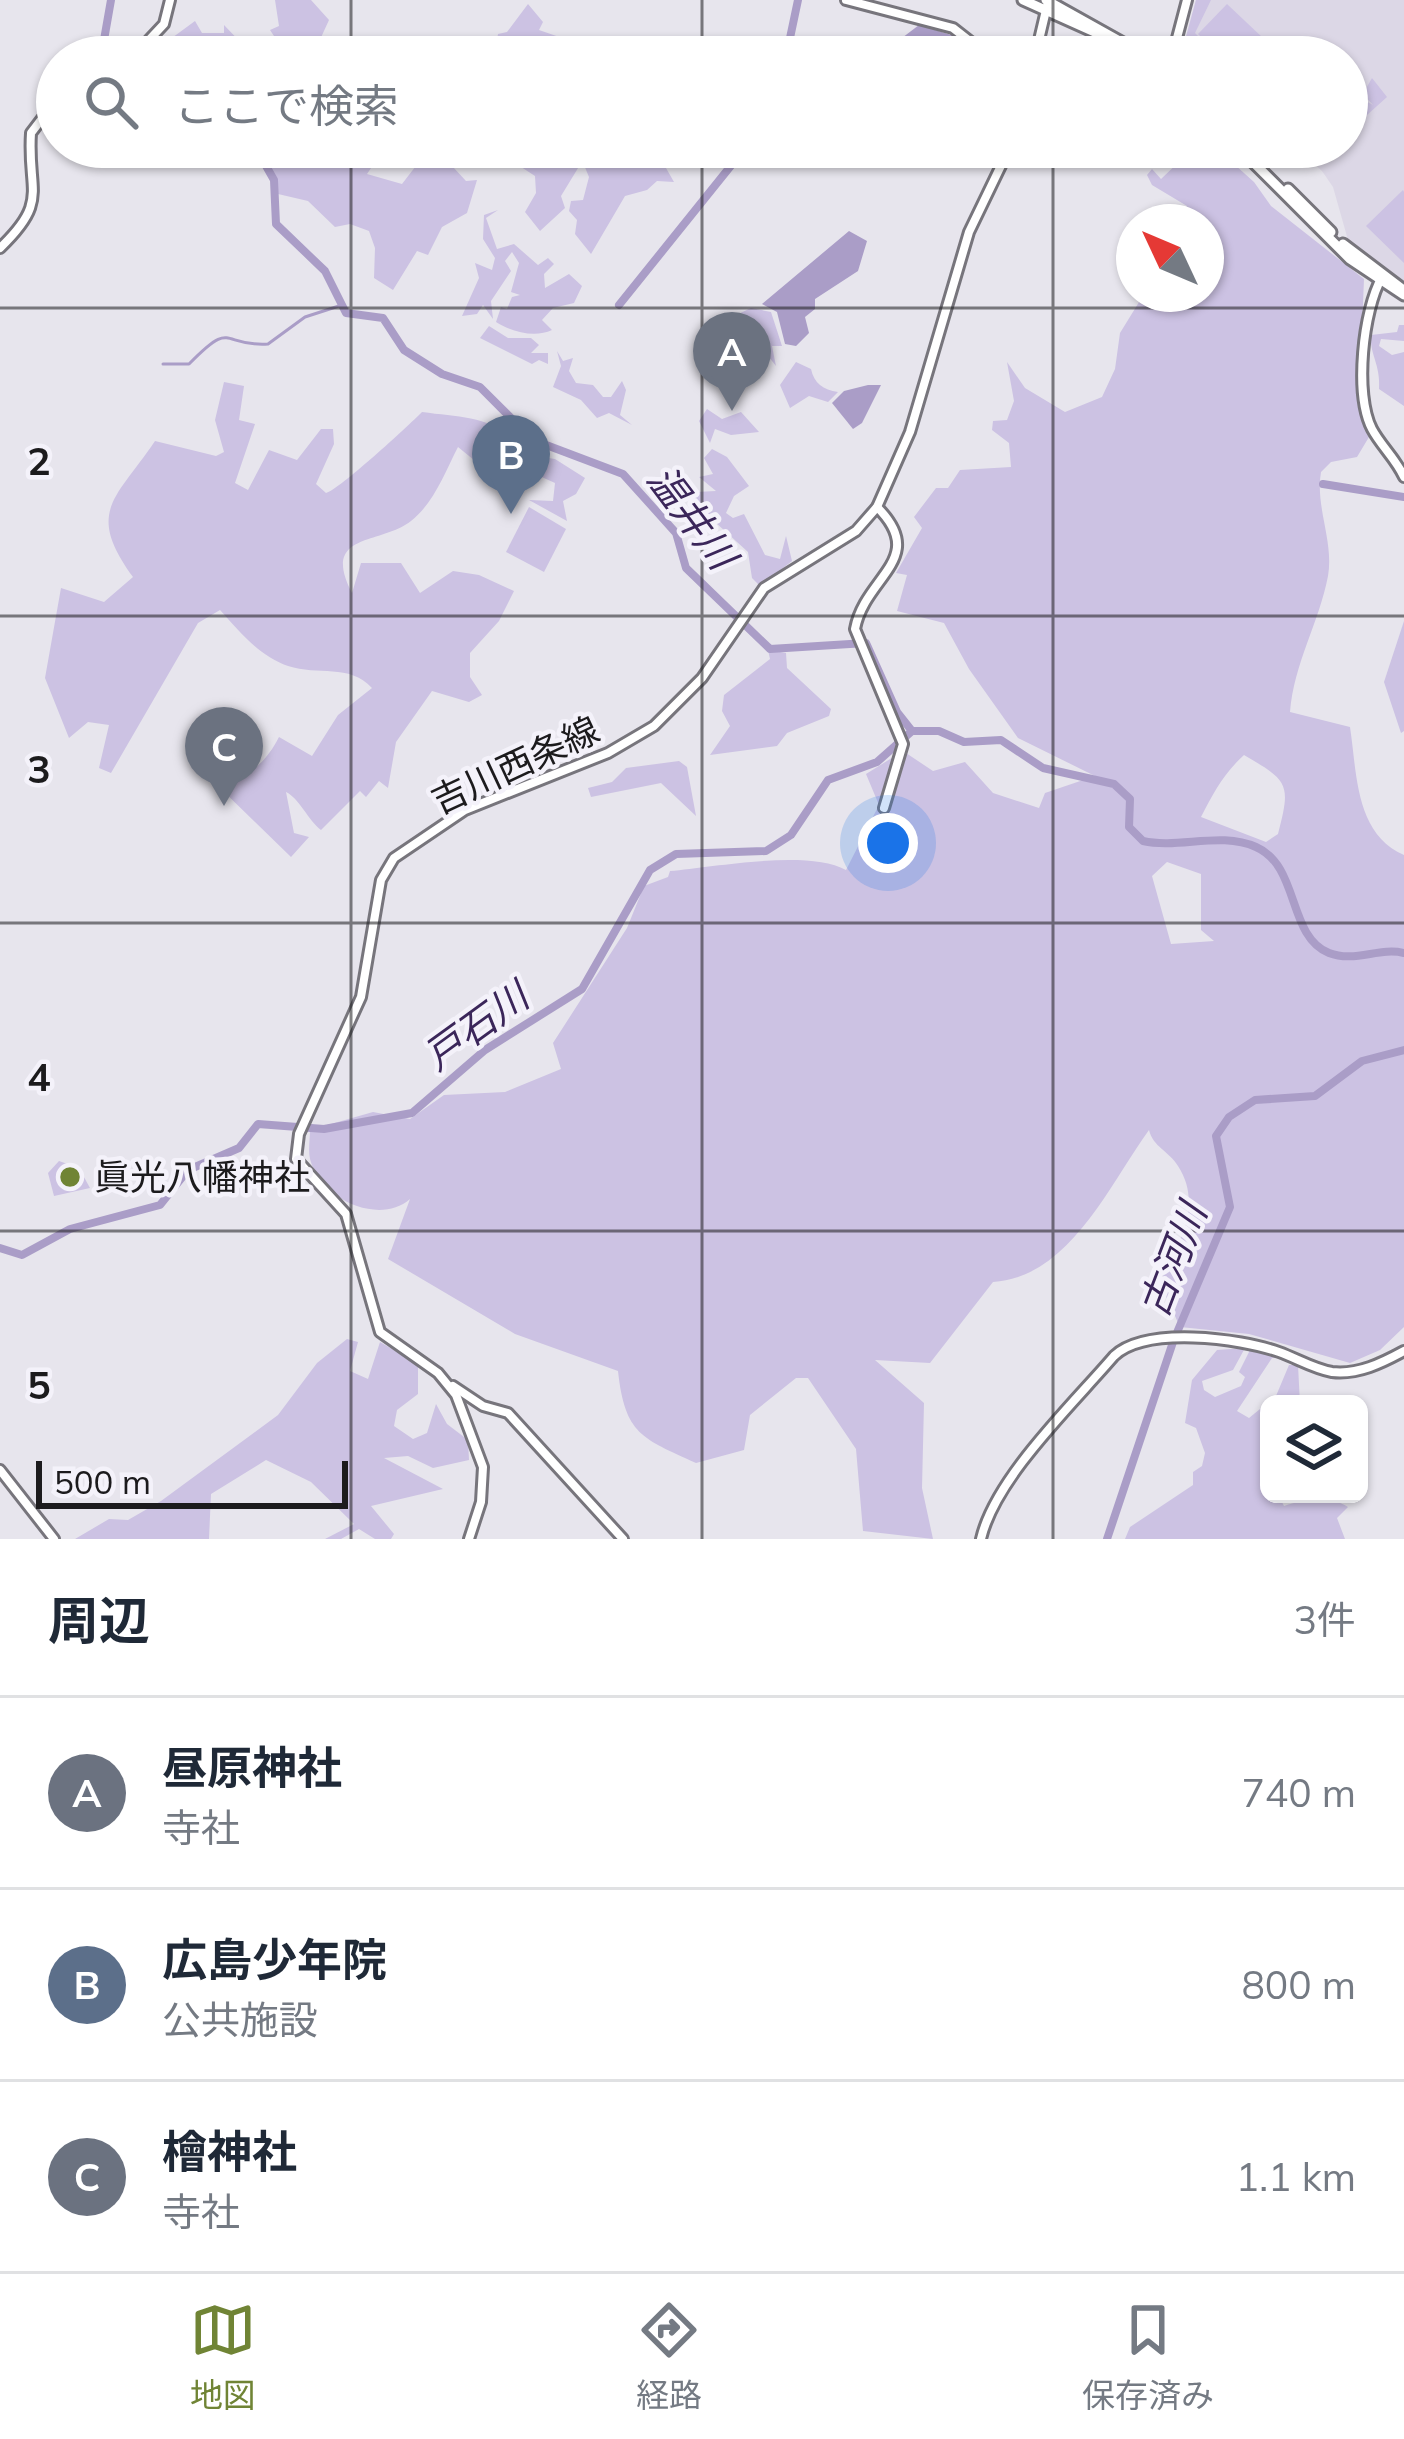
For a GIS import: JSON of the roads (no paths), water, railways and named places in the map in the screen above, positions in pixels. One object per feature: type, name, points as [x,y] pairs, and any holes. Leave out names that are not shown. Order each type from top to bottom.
[{"type":"main road","points":[[152,36],[164,23],[170,0]]},
{"type":"main road","points":[[846,0],[953,28],[963,36]]},
{"type":"main road","points":[[1023,0],[1047,3],[1109,36]]},
{"type":"main road","points":[[1178,36],[1187,0]]},
{"type":"main road","points":[[1040,36],[1047,3]]},
{"type":"main road","points":[[1047,3],[1100,36]]},
{"type":"main road","points":[[0,248],[32,214],[36,189],[31,133],[36,126]]},
{"type":"main road","name":"吉川西条線","points":[[623,1539],[508,1413],[483,1406],[451,1386],[380,1332],[346,1214],[301,1168],[301,1129],[361,997],[381,880],[394,858],[465,810],[608,753],[654,726],[702,678],[739,621],[778,576],[856,531],[877,507],[910,432],[967,237],[1000,168]]},
{"type":"main road","points":[[1264,168],[1381,279],[1404,292]]},
{"type":"main road","points":[[1381,279],[1367,314],[1363,406],[1373,432],[1404,477]]},
{"type":"main road","points":[[877,507],[898,532],[899,548],[860,610],[857,643],[901,738],[884,808]]},
{"type":"main road","points":[[981,1539],[995,1502],[1114,1356],[1139,1340],[1242,1342],[1331,1372],[1357,1372],[1404,1351]]},
{"type":"main road","points":[[451,1386],[483,1467],[481,1502],[469,1539]]},
{"type":"main road","points":[[0,1470],[53,1539]]},
{"type":"waterway","name":"温井川","points":[[105,36],[111,0]]},
{"type":"waterway","points":[[790,36],[798,0]]},
{"type":"waterway","name":"温井川","points":[[267,168],[274,180],[276,224],[325,271],[346,313],[383,318],[404,350],[442,374],[480,387],[533,440],[623,474],[676,533],[686,568],[770,649],[866,643],[897,712],[912,731]]},
{"type":"waterway","points":[[619,305],[729,168]]},
{"type":"waterway","points":[[163,364],[189,364],[221,338],[268,344],[305,317],[342,305]]},
{"type":"waterway","points":[[1323,484],[1404,497]]},
{"type":"waterway","name":"温井川","points":[[912,731],[939,731],[964,742],[1001,740],[1043,768],[1114,784],[1130,799],[1129,827],[1143,841],[1229,840],[1256,847],[1280,869],[1306,932],[1316,944],[1339,956],[1404,953]]},
{"type":"waterway","name":"戸石川","points":[[0,1248],[22,1255],[70,1229],[160,1205],[188,1170],[239,1148],[258,1124],[324,1129],[412,1113],[485,1050],[582,989],[650,870],[676,854],[766,851],[791,835],[828,780],[877,762],[912,731]]},
{"type":"waterway","name":"古河川","points":[[1107,1539],[1173,1342],[1230,1207],[1216,1136],[1229,1117],[1255,1100],[1315,1096],[1362,1061],[1404,1050]]},
{"type":"place","name":"昼原神社","points":[[732,411]]},
{"type":"place","name":"広島少年院","points":[[511,514]]},
{"type":"place","name":"檜神社","points":[[224,806]]},
{"type":"place","name":"眞光八幡神社","points":[[70,1177]]}]
